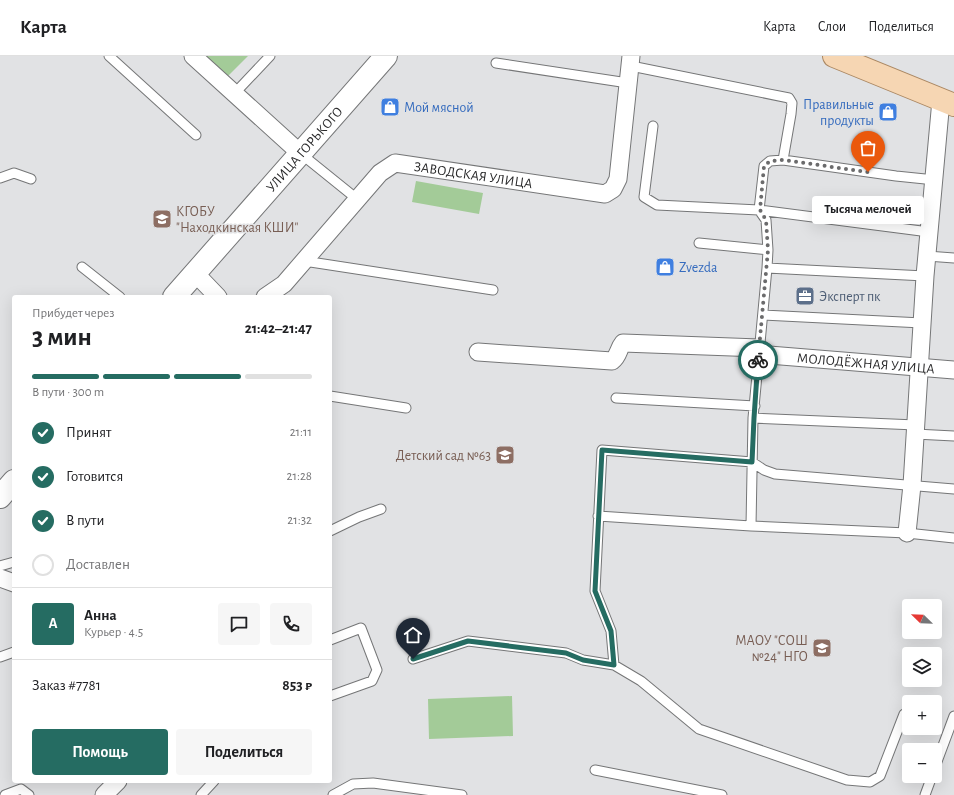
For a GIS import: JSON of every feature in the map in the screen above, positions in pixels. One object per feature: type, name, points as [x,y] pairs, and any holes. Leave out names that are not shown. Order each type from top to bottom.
[{"type":"main road","name":"УЛИЦА ГОРЬКОГО","points":[[176,295],[386,56]]},
{"type":"main road","points":[[834,56],[948,103]]},
{"type":"main road","points":[[0,497],[12,483]]},
{"type":"street","points":[[193,56],[300,153]]},
{"type":"street","name":"ЗАВОДСКАЯ УЛИЦА","points":[[268,295],[284,284],[380,172],[395,163],[606,194],[613,189],[618,179],[630,68]]},
{"type":"street","points":[[907,533],[912,485],[929,232],[935,180],[948,103]]},
{"type":"street","points":[[195,273],[216,295]]},
{"type":"street","name":"МОЛОДЁЖНАЯ УЛИЦА","points":[[478,352],[612,361],[616,358],[623,343],[759,348],[769,355],[954,370]]},
{"type":"street","points":[[0,578],[12,582]]},
{"type":"street","points":[[104,795],[116,783]]},
{"type":"lane","points":[[109,56],[196,135]]},
{"type":"lane","points":[[234,94],[270,56]]},
{"type":"lane","points":[[496,63],[630,68],[789,98],[792,103],[792,114],[783,160]]},
{"type":"lane","points":[[653,126],[644,197],[657,205],[760,210],[929,232]]},
{"type":"lane","points":[[300,153],[357,199]]},
{"type":"lane","points":[[751,526],[754,406],[768,250],[766,220],[760,210],[764,166],[770,161],[783,160],[935,180]]},
{"type":"lane","points":[[0,178],[14,174],[31,179]]},
{"type":"lane","points":[[699,243],[768,250]]},
{"type":"lane","points":[[927,256],[954,258]]},
{"type":"lane","points":[[304,261],[493,290]]},
{"type":"lane","points":[[82,267],[117,295]]},
{"type":"lane","points":[[767,268],[925,276]]},
{"type":"lane","points":[[763,315],[922,323]]},
{"type":"lane","points":[[332,396],[406,408]]},
{"type":"lane","points":[[616,398],[754,406]]},
{"type":"lane","points":[[754,418],[915,430],[954,436]]},
{"type":"lane","points":[[614,665],[611,631],[595,591],[602,450],[752,462],[764,470],[775,474],[954,489]]},
{"type":"lane","points":[[332,530],[359,517],[381,509]]},
{"type":"lane","points":[[598,516],[751,526],[907,533],[954,538]]},
{"type":"lane","points":[[0,566],[12,563]]},
{"type":"lane","points":[[332,639],[361,628],[377,670],[372,681],[332,695]]},
{"type":"lane","points":[[413,659],[468,641],[566,653],[583,660],[614,665],[641,681],[699,729],[847,780],[870,782],[880,776],[902,719]]},
{"type":"lane","points":[[0,657],[12,653]]},
{"type":"lane","points":[[942,749],[954,716]]},
{"type":"lane","points":[[596,770],[722,795]]},
{"type":"lane","points":[[201,795],[212,783]]},
{"type":"lane","points":[[333,795],[353,784],[373,783],[462,795]]},
{"type":"lane","points":[[925,795],[929,783]]},
{"type":"lane","points":[[5,795],[21,789],[29,795]]},
{"type":"green space","points":[[206,56],[248,56],[228,76]]},
{"type":"green space","points":[[416,181],[483,193],[479,214],[412,202]]},
{"type":"green space","points":[[512,696],[513,736],[429,739],[428,699]]},
{"type":"way so far","points":[[758,360],[768,250],[766,220],[760,210],[764,166],[770,161],[783,160],[868,172]]},
{"type":"place","name":"Мой мясной","points":[[390,107]]},
{"type":"place","name":"Правильные продукты","points":[[888,112]]},
{"type":"place","name":"Тысяча мелочей","points":[[868,172]]},
{"type":"place","name":"КГОБУ \"Находкинская КШИ\"","points":[[162,219]]},
{"type":"place","name":"Zvezda","points":[[665,267]]},
{"type":"place","name":"Эксперт пк","points":[[805,296]]},
{"type":"place","name":"Детский сад №63","points":[[505,455]]},
{"type":"place","name":"МАОУ \"СОШ №24\" НГО","points":[[822,648]]},
{"type":"route","points":[[413,659],[468,641],[566,653],[583,660],[614,665],[611,631],[595,591],[602,450],[752,462],[758,360]]}]
